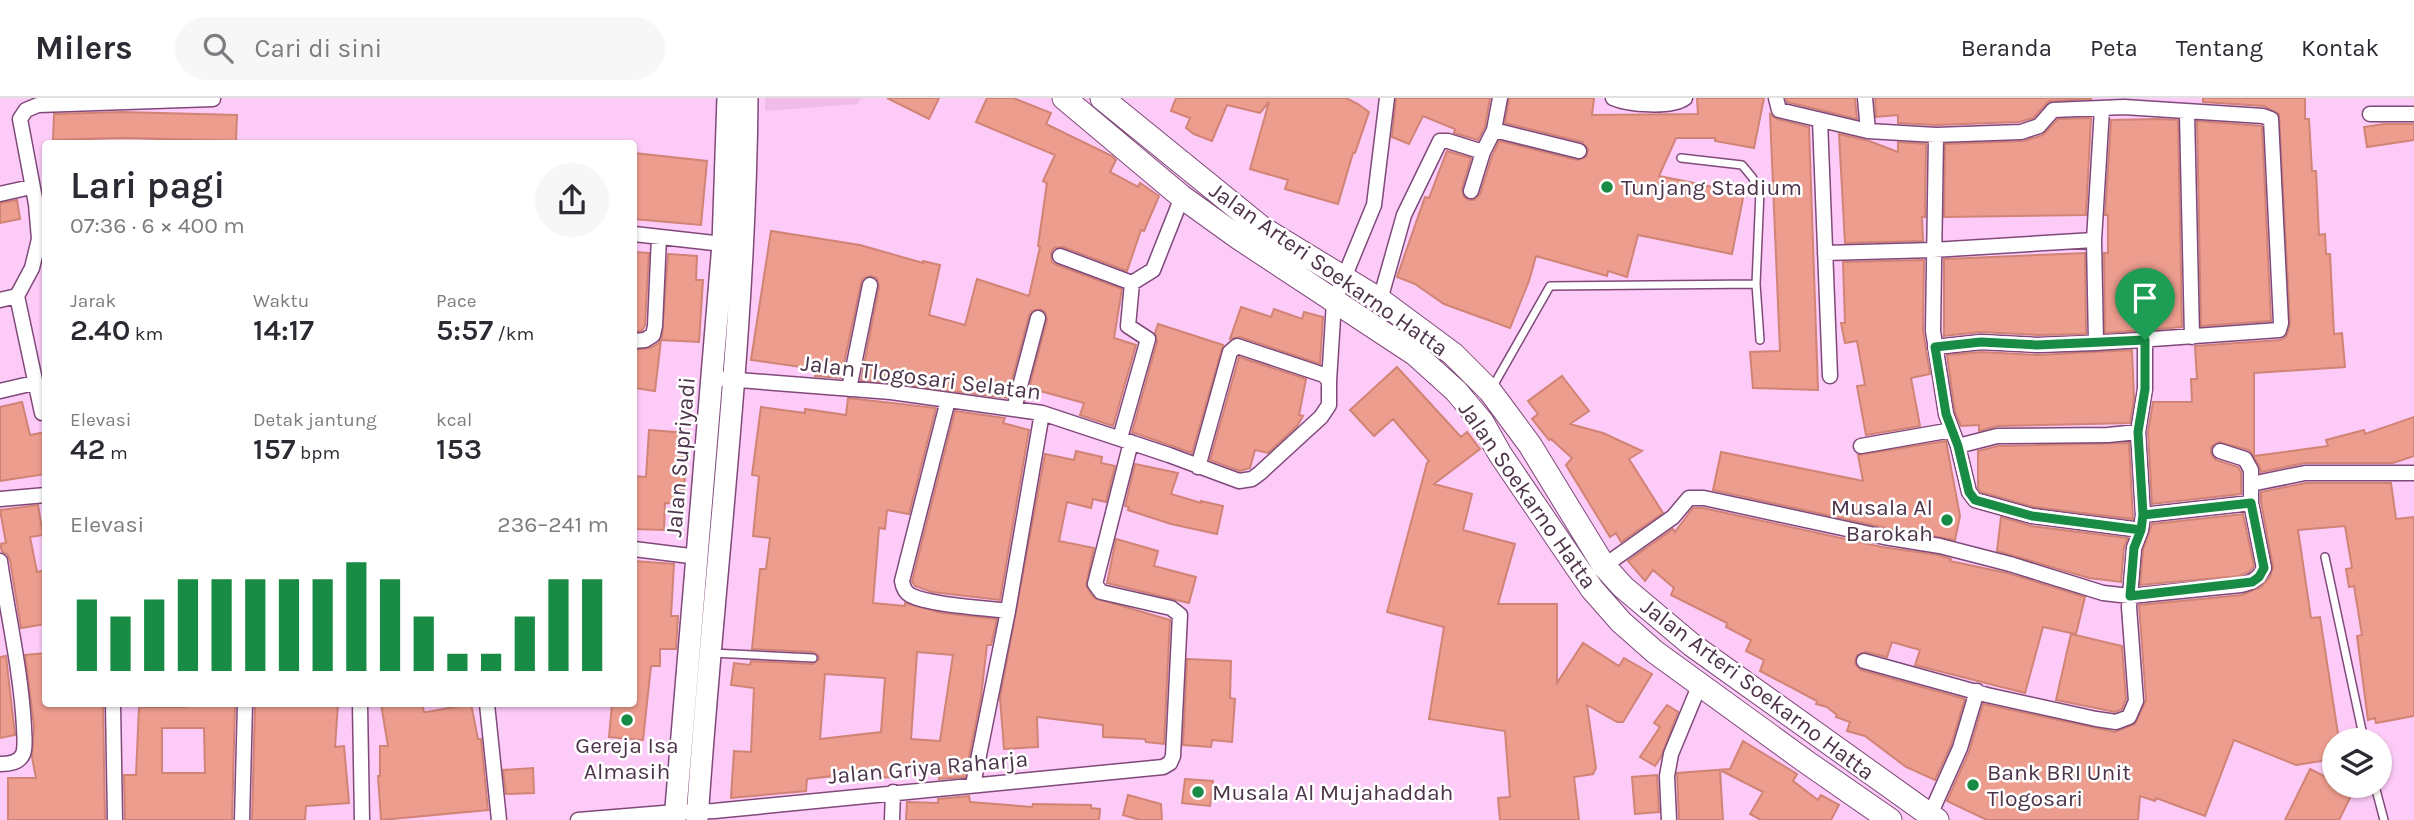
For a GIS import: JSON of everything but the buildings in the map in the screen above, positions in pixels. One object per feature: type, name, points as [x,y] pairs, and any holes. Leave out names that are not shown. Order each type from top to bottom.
[{"type":"main road","name":"Jalan Soekarno Hatta","points":[[1063,98],[1182,197],[1334,302],[1415,354],[1456,391],[1482,422],[1500,454],[1592,589],[1621,622],[1655,652],[1890,820]]},
{"type":"main road","name":"Jalan Arteri Soekarno Hatta","points":[[1102,98],[1262,228],[1380,300],[1453,354],[1490,391],[1530,445],[1604,566],[1648,610],[1692,645],[1933,817]]},
{"type":"street","name":"Jalan Supriyadi","points":[[675,816],[723,244],[728,98]]},
{"type":"street","name":"Jalan Supriyadi","points":[[698,816],[743,252],[747,98]]},
{"type":"street","points":[[1329,381],[1334,302],[1374,205],[1387,98]]},
{"type":"street","points":[[1471,191],[1483,152],[1494,130],[1500,98]]},
{"type":"street","points":[[1613,98],[1672,104],[1685,98]]},
{"type":"street","points":[[1776,98],[1779,110],[1820,120],[1868,131],[1936,135],[2021,132],[2039,126],[2053,110],[2102,109],[2149,103],[2188,113],[2263,116],[2271,119],[2281,324],[2278,330],[2096,343],[2037,345],[1981,342],[1935,347]]},
{"type":"street","points":[[1865,98],[1868,131]]},
{"type":"street","points":[[42,413],[17,296],[32,268],[39,239],[41,204],[31,187],[20,119],[26,110],[38,105],[213,99]]},
{"type":"street","points":[[2096,343],[2094,240],[2102,109]]},
{"type":"street","points":[[2188,113],[2192,337]]},
{"type":"street","points":[[2370,114],[2414,114]]},
{"type":"street","points":[[1820,120],[1830,376]]},
{"type":"street","points":[[1494,130],[1579,151]]},
{"type":"street","points":[[1936,135],[1933,250],[1935,347],[1946,414],[1958,446],[1969,492],[1975,500],[2032,516],[2142,523],[2251,503]]},
{"type":"street","points":[[1380,300],[1404,215],[1440,141],[1483,152]]},
{"type":"street","points":[[0,194],[31,187]]},
{"type":"street","points":[[1132,283],[1153,270],[1182,197]]},
{"type":"street","points":[[637,234],[723,244]]},
{"type":"street","points":[[637,341],[653,335],[655,326],[659,237]]},
{"type":"street","points":[[1825,253],[1933,250],[2094,240]]},
{"type":"street","points":[[1060,256],[1132,283]]},
{"type":"street","points":[[1126,440],[1148,340],[1128,326],[1132,283]]},
{"type":"street","points":[[849,389],[870,285]]},
{"type":"street","points":[[0,300],[17,296]]},
{"type":"street","points":[[1014,409],[1038,318]]},
{"type":"street","points":[[1864,661],[2096,719],[2116,722],[2129,717],[2136,701],[2130,596],[2134,548],[2142,523],[2138,432],[2145,389],[2145,340]]},
{"type":"street","points":[[1198,467],[1233,347],[1237,346],[1324,375],[1329,381]]},
{"type":"street","name":"Jalan Tlogosari Selatan","points":[[713,378],[849,389],[1042,413],[1244,481],[1259,473],[1321,417],[1329,405],[1329,381]]},
{"type":"street","points":[[0,391],[34,383]]},
{"type":"street","points":[[948,400],[902,581],[903,587],[912,596],[1008,611]]},
{"type":"street","points":[[973,785],[1008,611],[1042,413]]},
{"type":"street","points":[[1861,446],[1952,430]]},
{"type":"street","points":[[1958,446],[1997,436],[2108,435],[2138,432]]},
{"type":"street","name":"Jalan Griya Raharja","points":[[578,820],[698,816],[714,811],[893,792],[1163,767],[1170,763],[1173,756],[1180,615],[1171,608],[1101,592],[1095,584],[1126,440]]},
{"type":"street","points":[[1604,566],[1673,517],[1689,498],[1704,498],[1884,537],[1940,546],[2103,593],[2130,596],[2241,585],[2259,577],[2264,568],[2251,503],[2251,470],[2245,459],[2220,451]]},
{"type":"street","points":[[2251,484],[2305,473],[2414,473]]},
{"type":"street","points":[[0,499],[42,495]]},
{"type":"street","points":[[637,549],[698,556]]},
{"type":"street","points":[[0,561],[21,694],[24,744],[19,760],[0,764]]},
{"type":"street","points":[[1668,820],[1667,776],[1671,754],[1700,684]]},
{"type":"street","points":[[1933,817],[1960,748],[1977,691]]},
{"type":"street","points":[[113,707],[115,820]]},
{"type":"street","points":[[242,820],[245,707]]},
{"type":"street","points":[[360,707],[362,820]]},
{"type":"street","points":[[487,707],[499,820]]},
{"type":"street","points":[[892,820],[893,792]]},
{"type":"lane","points":[[1681,158],[1742,165],[1760,191],[1756,284],[1760,340]]},
{"type":"lane","points":[[1490,391],[1550,286],[1756,284]]},
{"type":"lane","points":[[2325,556],[2361,728]]},
{"type":"lane","points":[[690,651],[813,658]]},
{"type":"lane","points":[[2378,798],[2384,820]]},
{"type":"shaded area","points":[[765,98],[861,98],[858,104],[765,111]]},
{"type":"place","name":"Tunjang Stadium","points":[[1607,187]]},
{"type":"place","name":"Musala Al Barokah","points":[[1947,520]]},
{"type":"place","name":"Gereja Isa Almasih","points":[[627,720]]},
{"type":"place","name":"Bank BRI Unit Tlogosari","points":[[1973,785]]},
{"type":"place","name":"Musala Al Mujahaddah","points":[[1198,792]]},
{"type":"route","points":[[2145,340],[2037,345],[1981,342],[1935,347],[1946,414],[1958,446],[1969,492],[1975,500],[2032,516],[2141,530],[2143,515],[2251,503],[2264,568],[2252,582],[2130,596],[2134,548],[2141,530],[2143,515],[2138,432],[2145,389],[2145,340]]}]
